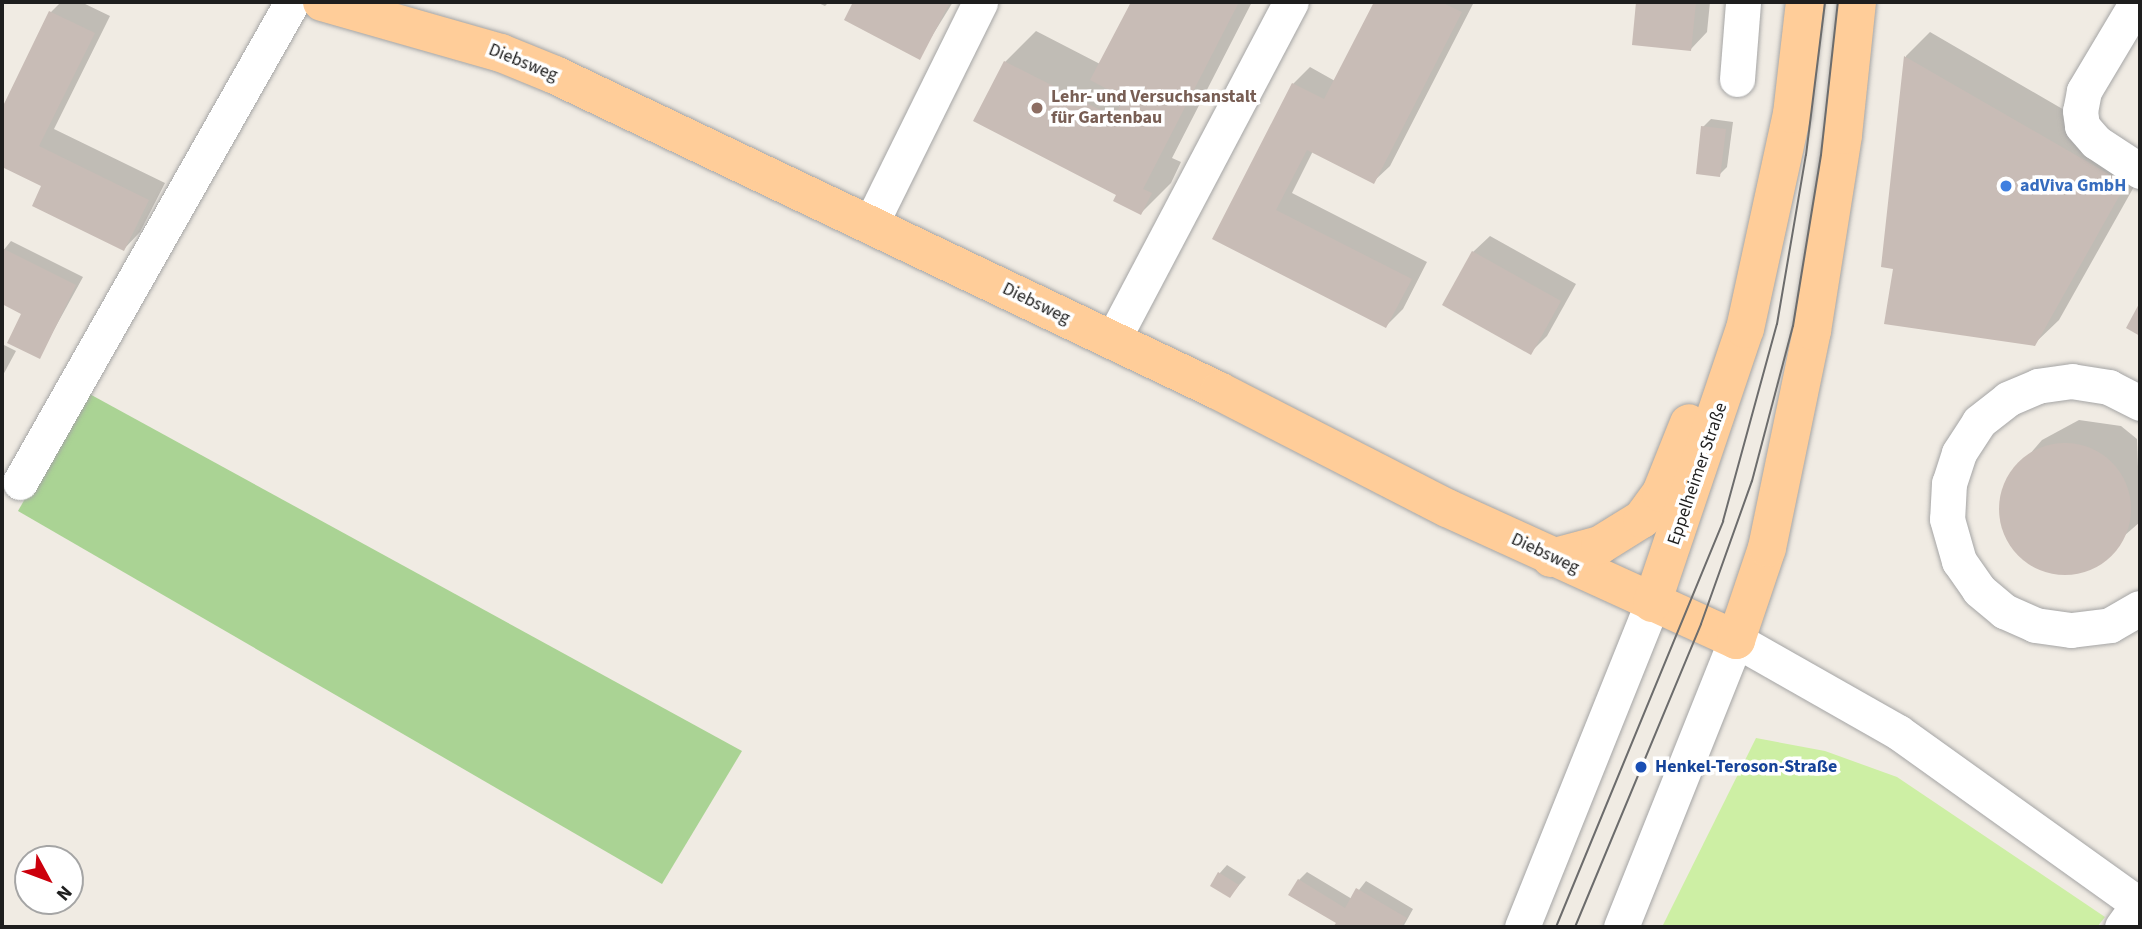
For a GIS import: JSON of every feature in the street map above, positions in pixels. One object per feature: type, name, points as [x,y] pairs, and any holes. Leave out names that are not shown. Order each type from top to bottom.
[{"type":"main road","name":"Diebsweg","points":[[321,2],[501,53],[871,223],[1551,558],[1736,640]]},
{"type":"main road","name":"Eppelheimer Straße","points":[[1652,603],[1722,406],[1766,241],[1792,114],[1805,2]]},
{"type":"main road","points":[[1736,640],[1768,548],[1812,331],[1843,135],[1857,2]]},
{"type":"main road","points":[[1551,558],[1600,545],[1634,526],[1653,506],[1673,468],[1713,356],[1766,241]]},
{"type":"street","points":[[20,482],[292,2]]},
{"type":"street","points":[[871,223],[980,2]]},
{"type":"street","points":[[1112,341],[1291,2]]},
{"type":"street","points":[[1737,79],[1743,2]]},
{"type":"street","points":[[2137,2],[2084,91],[2080,111],[2082,126],[2096,142],[2140,171]]},
{"type":"street","points":[[2140,403],[2109,387],[2072,381],[2038,386],[2008,399],[1979,422],[1959,453],[1949,483],[1947,519],[1959,561],[1979,590],[2004,611],[2035,625],[2071,631],[2110,625],[2140,608]]},
{"type":"street","name":"Eppelheimer Straße","points":[[1522,927],[1652,603]]},
{"type":"street","points":[[1621,927],[1736,640],[1898,732],[2134,912]]},
{"type":"green space","points":[[86,392],[742,751],[662,884],[18,511]]},
{"type":"green space","points":[[1756,738],[1825,751],[1897,777],[2105,917],[2097,927],[1662,927]]},
{"type":"building","points":[[853,2],[950,2],[920,60],[844,20]]},
{"type":"building","name":"Lehr- und Versuchsanstalt für Gartenbau","points":[[1131,2],[1239,2],[1143,189],[1152,193],[1141,215],[1113,201],[1116,195],[973,121],[1004,61],[1114,117],[1124,98],[1090,80]]},
{"type":"building","points":[[1374,2],[1441,2],[1462,12],[1374,184],[1307,150],[1276,210],[1412,279],[1386,328],[1212,239],[1292,83],[1324,99]]},
{"type":"building","points":[[1636,2],[1696,2],[1691,51],[1632,45]]},
{"type":"building","points":[[49,11],[95,33],[39,146],[149,200],[124,251],[32,206],[41,186],[2,167],[2,108]]},
{"type":"building","points":[[1904,56],[2126,184],[2035,346],[1884,324],[1893,269],[1881,267]]},
{"type":"building","points":[[1701,126],[1726,129],[1720,177],[1696,174]]},
{"type":"building","points":[[2,248],[76,285],[40,359],[7,343],[21,314],[2,304]]},
{"type":"building","points":[[1472,251],[1561,301],[1531,355],[1442,305]]},
{"type":"building","points":[[2140,302],[2140,336],[2126,328]]},
{"type":"building","points":[[2065,443],[2090,448],[2102,454],[2120,472],[2126,484],[2131,509],[2126,534],[2120,546],[2102,564],[2090,570],[2065,575],[2040,570],[2028,564],[2010,546],[2004,534],[1999,509],[2004,484],[2010,472],[2028,454],[2040,448]]},
{"type":"building","points":[[1218,872],[1239,885],[1230,898],[1210,886]]},
{"type":"building","points":[[1298,879],[1345,908],[1356,888],[1407,918],[1401,927],[1333,927],[1336,923],[1288,895]]},
{"type":"tram line","points":[[1556,927],[1723,521],[1777,324],[1806,155],[1825,2]]},
{"type":"tram line","points":[[1575,927],[1701,624],[1752,481],[1793,326],[1821,155],[1838,2]]},
{"type":"place","name":"Lehr- und Versuchsanstalt für Gartenbau","points":[[1037,108]]},
{"type":"place","name":"adViva GmbH","points":[[2006,186]]},
{"type":"place","name":"Henkel-Teroson-Straße","points":[[1641,767]]}]
